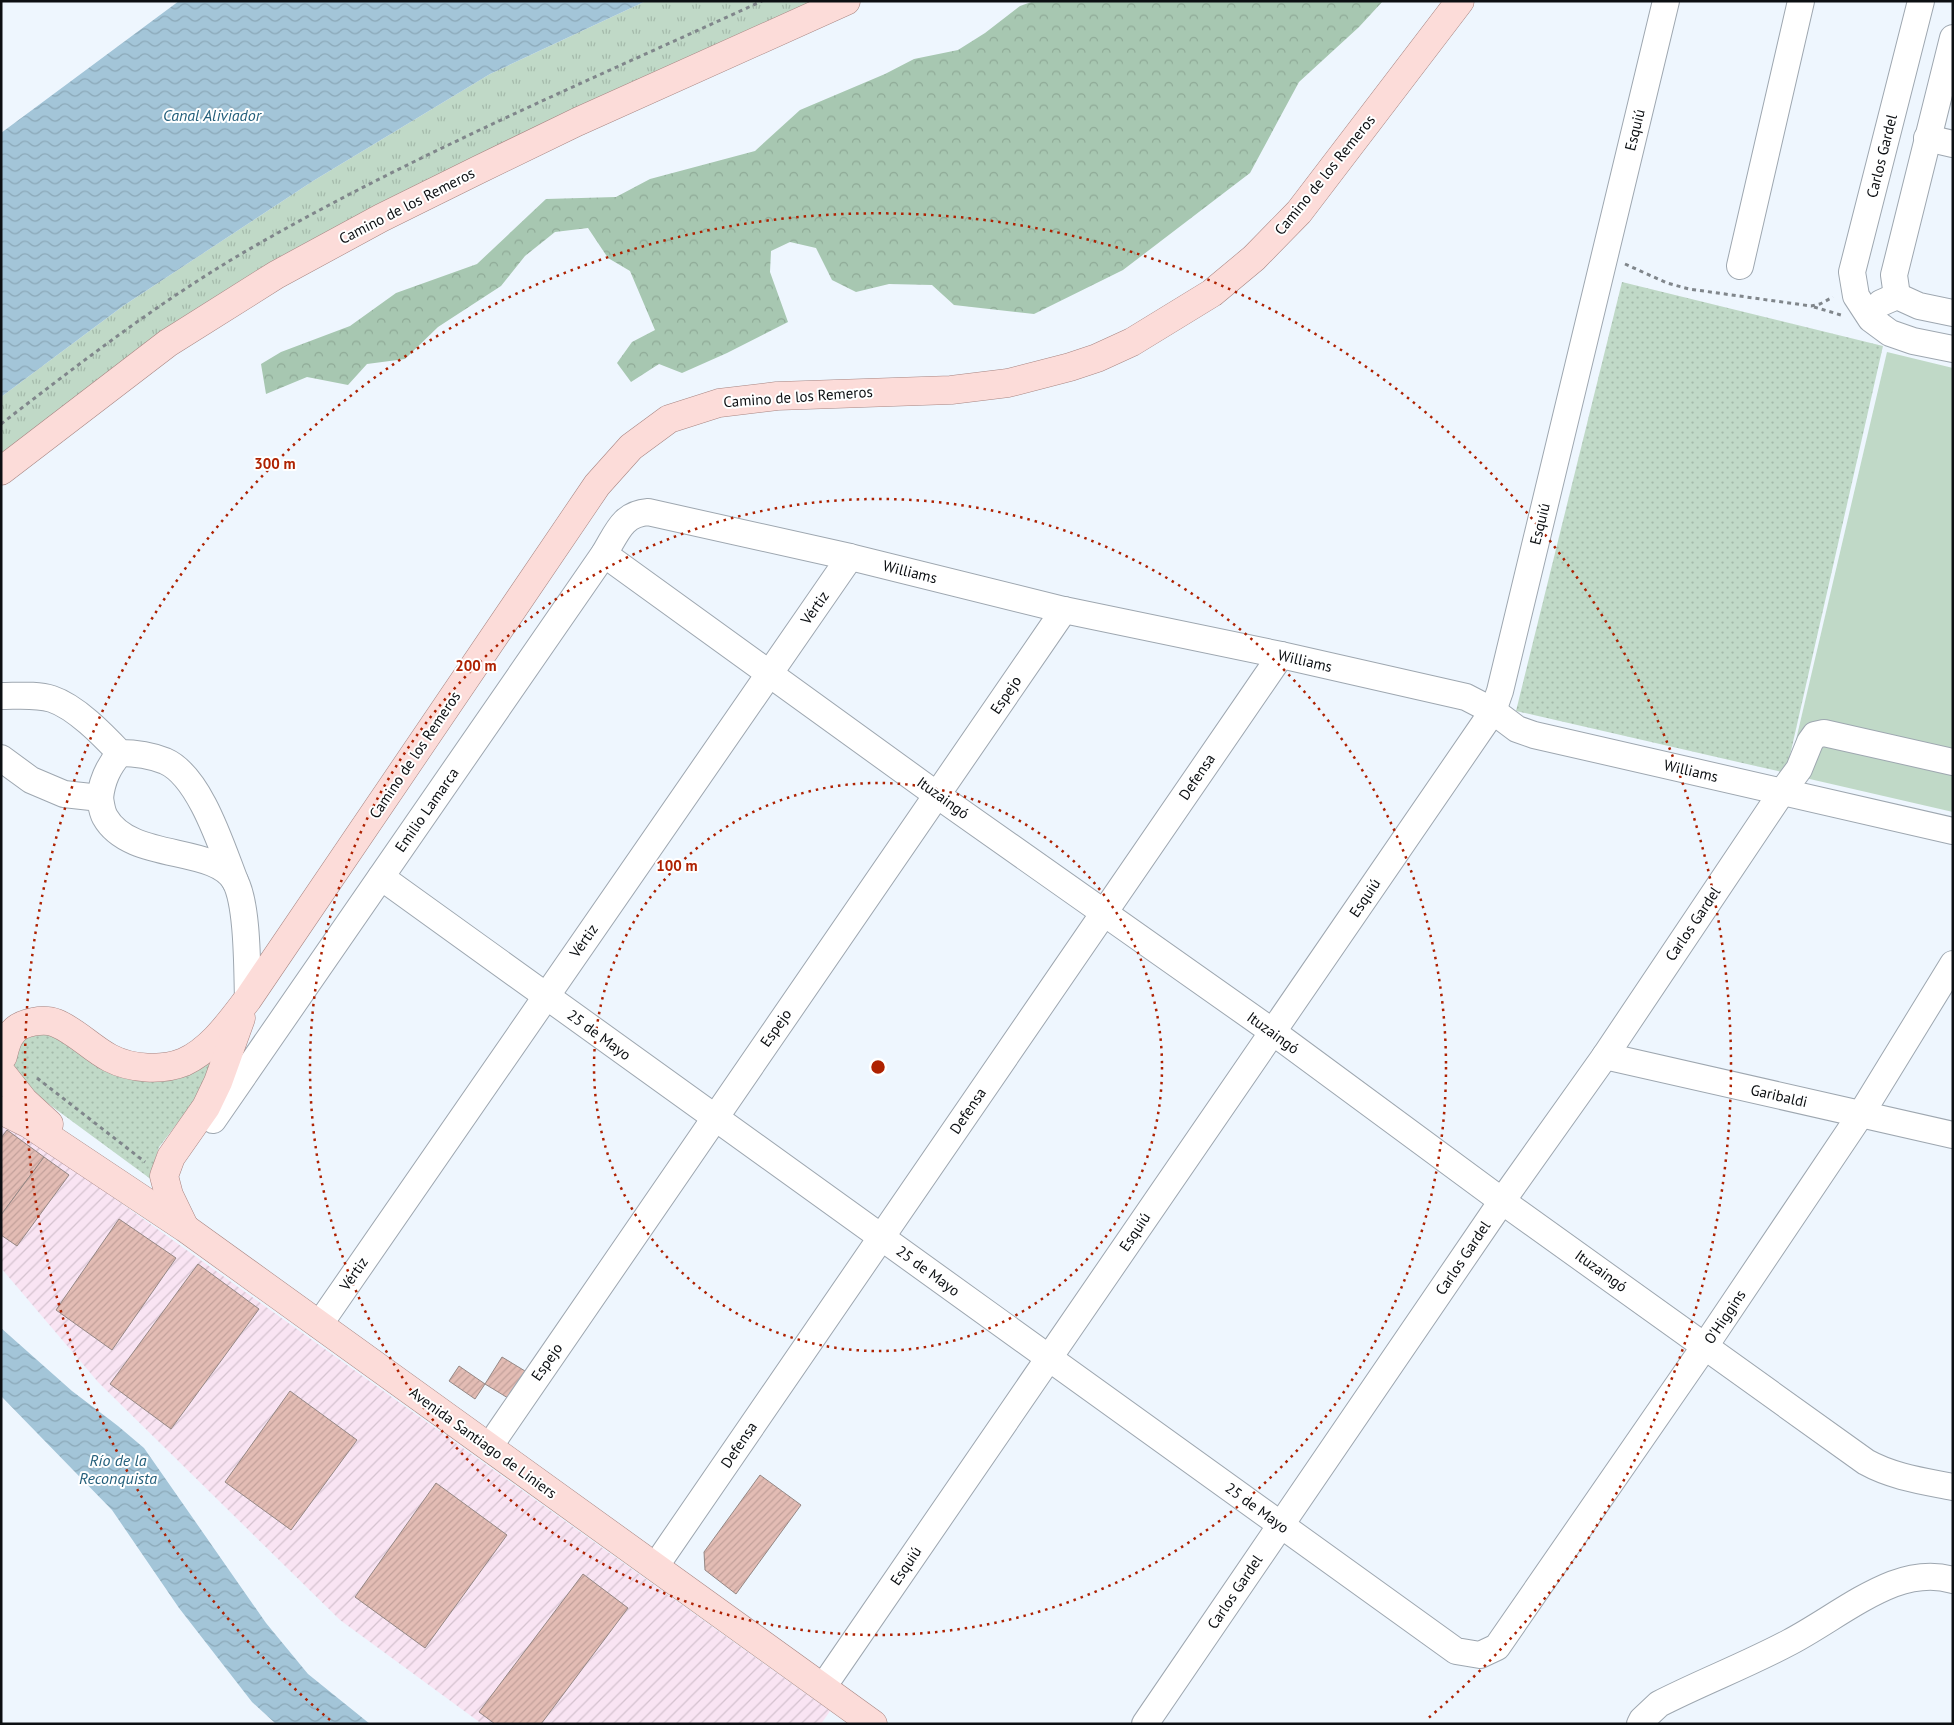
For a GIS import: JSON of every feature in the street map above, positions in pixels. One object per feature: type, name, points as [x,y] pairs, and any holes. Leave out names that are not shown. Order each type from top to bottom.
[{"type":"main road","name":"Camino de los Remeros","points":[[1,471],[168,343],[276,275],[381,218],[511,154],[846,1]]},
{"type":"main road","name":"Camino de los Remeros","points":[[2,1060],[8,1039],[14,1030],[31,1022],[54,1022],[110,1058],[127,1064],[145,1067],[166,1066],[184,1062],[203,1051],[224,1030],[248,998],[597,485],[631,447],[669,419],[719,403],[777,396],[951,390],[1008,383],[1070,367],[1097,358],[1132,342],[1212,293],[1254,258],[1299,212],[1460,1]]},
{"type":"main road","name":"Camino de los Remeros","points":[[185,1228],[169,1195],[164,1176],[170,1157],[206,1107],[218,1082],[248,998]]},
{"type":"main road","name":"Avenida Santiago de Liniers","points":[[2,1060],[24,1101],[92,1164]]},
{"type":"main road","name":"Avenida Santiago de Liniers","points":[[1,1110],[29,1124],[92,1164],[185,1228],[873,1724]]},
{"type":"street","name":"Esquiú","points":[[823,1687],[1493,711],[1666,1]]},
{"type":"street","points":[[1740,266],[1800,1]]},
{"type":"street","name":"Carlos Gardel","points":[[1860,301],[1852,272],[1921,1]]},
{"type":"street","points":[[1897,296],[1894,275],[1953,38]]},
{"type":"street","points":[[1927,138],[1953,144]]},
{"type":"street","points":[[1953,313],[1918,306],[1897,296],[1860,301],[1871,320],[1890,333],[1913,341],[1953,349]]},
{"type":"street","name":"Williams","points":[[648,512],[850,557],[1064,610],[1281,655],[1466,697],[1493,711],[1517,729],[1534,735],[1953,831]]},
{"type":"street","name":"Emilio Lamarca","points":[[213,1120],[604,554],[626,519],[638,513],[648,512]]},
{"type":"street","name":"Ituzaingó","points":[[604,554],[1272,1032],[1866,1462],[1882,1471],[1902,1477],[1953,1487]]},
{"type":"street","name":"Vértiz","points":[[320,1325],[850,557]]},
{"type":"street","name":"Espejo","points":[[489,1447],[1064,610]]},
{"type":"street","name":"Defensa","points":[[655,1567],[1281,655]]},
{"type":"street","points":[[1,696],[25,695],[53,699],[98,729],[120,753],[139,753],[166,762],[184,776],[201,800],[214,826],[236,882],[242,906],[248,998]]},
{"type":"street","name":"Carlos Gardel","points":[[1145,1724],[1502,1200],[1605,1056],[1799,769],[1810,742],[1815,735],[1824,733],[1953,762]]},
{"type":"street","points":[[120,753],[109,767],[101,784],[100,798],[105,817],[118,831],[138,843],[216,865],[228,872],[236,882]]},
{"type":"street","points":[[1,758],[31,780],[64,794],[100,798]]},
{"type":"street","name":"25 de Mayo","points":[[381,877],[1456,1651],[1480,1656]]},
{"type":"street","name":"O'Higgins","points":[[1480,1656],[1497,1647],[1705,1346],[1861,1114],[1953,964]]},
{"type":"street","name":"Garibaldi","points":[[1605,1056],[1953,1135]]},
{"type":"street","points":[[1640,1724],[1659,1704],[1788,1643],[1891,1585],[1912,1578],[1933,1576],[1953,1580]]},
{"type":"path","points":[[1604,259],[1629,265],[1667,283],[1688,289],[1811,306],[1820,304],[1841,291],[1860,301]]},
{"type":"path","points":[[29,1072],[151,1167]]},
{"type":"shaded area","points":[[1,1117],[830,1711],[821,1724],[482,1724],[340,1620],[98,1382],[1,1268]]},
{"type":"green space","points":[[646,1],[820,1],[191,315],[1,458],[1,397],[123,306],[313,181],[490,74]]},
{"type":"green space","points":[[1034,1],[1383,1],[1359,27],[1299,82],[1250,173],[1123,270],[1034,314],[954,305],[932,285],[889,284],[856,292],[832,280],[816,248],[790,242],[771,251],[770,272],[788,322],[682,373],[659,364],[631,382],[617,363],[632,342],[655,330],[630,271],[608,258],[588,228],[555,232],[525,256],[501,286],[438,327],[405,359],[367,364],[348,385],[307,377],[266,394],[261,364],[281,352],[350,326],[396,293],[477,264],[546,199],[616,197],[650,179],[755,151],[800,110],[885,74],[914,59],[958,50],[985,33],[1020,6]]},
{"type":"green space","points":[[1622,282],[1883,346],[1786,773],[1516,711]]},
{"type":"green space","points":[[1887,352],[1953,368],[1953,812],[1788,774]]},
{"type":"green space","points":[[44,1029],[99,1059],[214,1053],[202,1091],[159,1147],[152,1180],[16,1080],[11,1068],[20,1036]]},
{"type":"water","name":"Canal Aliviador","points":[[179,1],[646,1],[490,74],[313,181],[123,306],[1,397],[1,133]]},
{"type":"water","name":"Río de la Reconquista","points":[[1,1328],[72,1391],[144,1448],[266,1623],[308,1674],[370,1724],[276,1724],[252,1702],[179,1608],[112,1510],[1,1396]]},
{"type":"building","points":[[7,1130],[44,1157],[1,1215],[1,1138]]},
{"type":"building","points":[[44,1157],[69,1175],[17,1246],[1,1235],[1,1215]]},
{"type":"building","points":[[119,1219],[176,1258],[112,1350],[56,1310]]},
{"type":"building","points":[[198,1264],[259,1309],[171,1429],[110,1384]]},
{"type":"building","points":[[502,1357],[525,1371],[508,1398],[485,1384]]},
{"type":"building","points":[[459,1366],[485,1384],[475,1399],[449,1381]]},
{"type":"building","points":[[290,1391],[357,1440],[291,1530],[225,1482]]},
{"type":"building","points":[[760,1475],[801,1505],[736,1594],[705,1570],[704,1552]]},
{"type":"building","points":[[436,1483],[507,1535],[425,1648],[355,1597]]},
{"type":"building","points":[[583,1574],[628,1608],[541,1724],[495,1724],[479,1712]]}]
